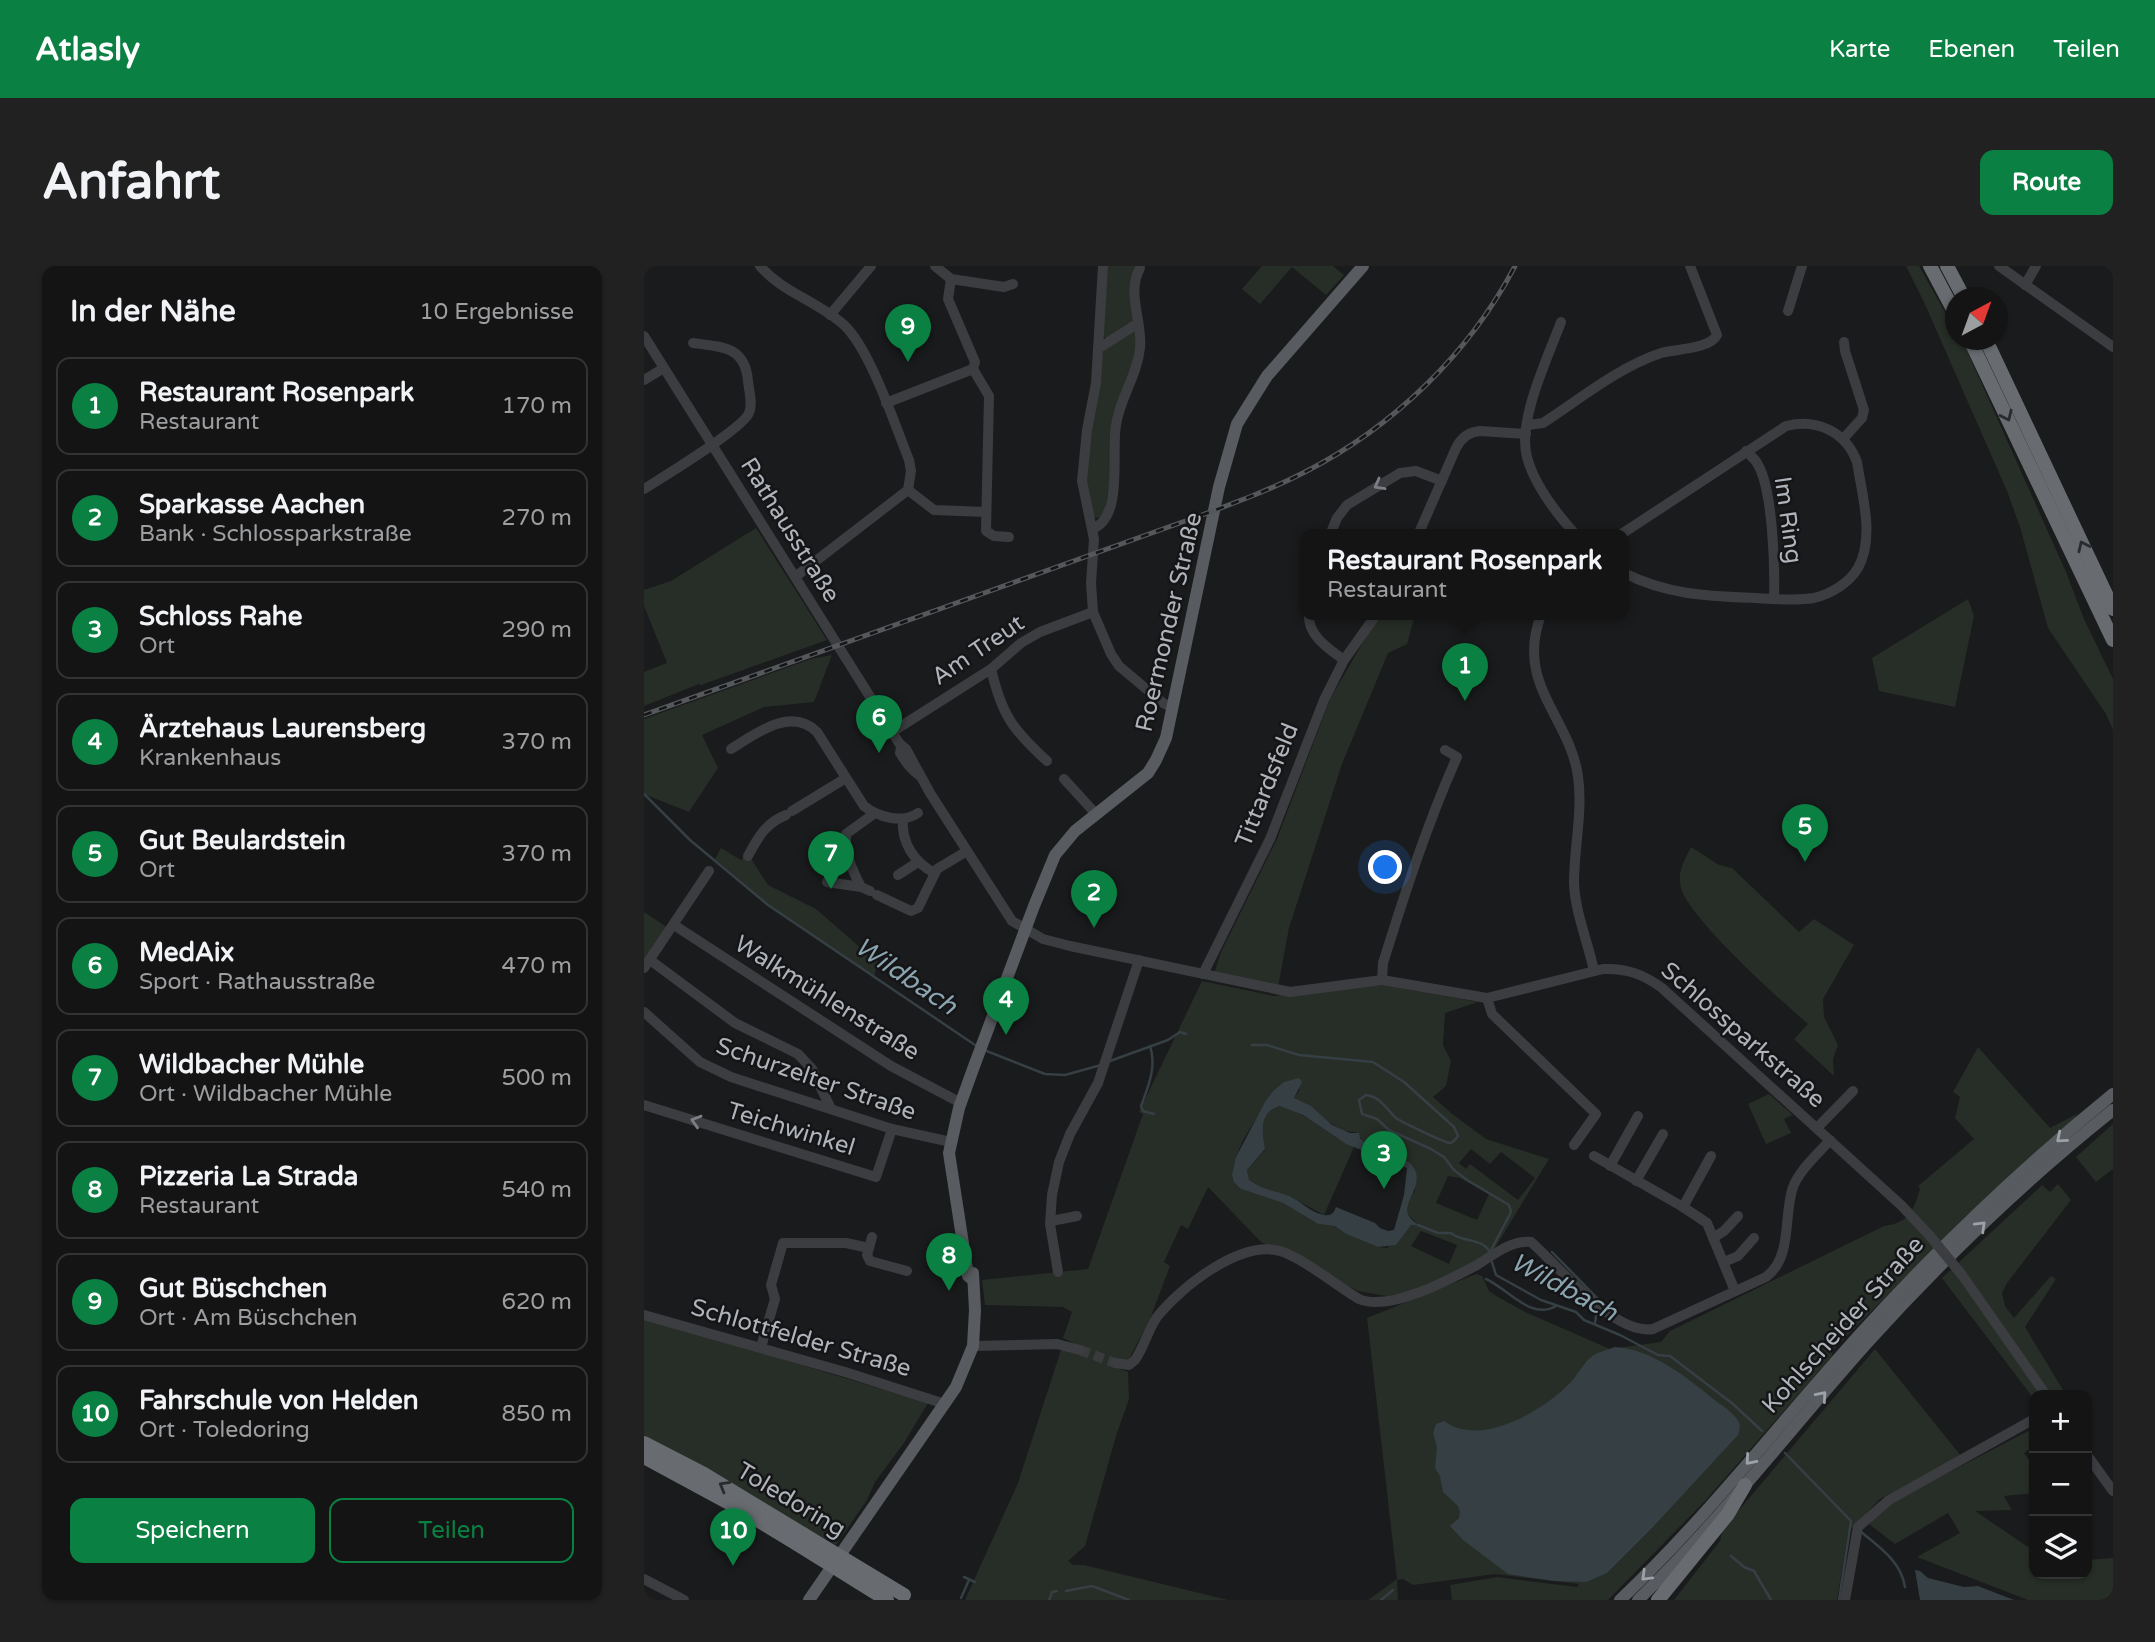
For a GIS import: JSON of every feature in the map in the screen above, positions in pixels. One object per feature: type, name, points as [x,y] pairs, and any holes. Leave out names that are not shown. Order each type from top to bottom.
[{"type":"highway","points":[[1930,266],[1945,294]]},
{"type":"highway","points":[[1947,266],[1958,287]]},
{"type":"highway","points":[[1975,350],[2113,640]]},
{"type":"highway","points":[[1991,350],[2113,609]]},
{"type":"highway","name":"Toledoring","points":[[644,1443],[724,1486],[887,1600]]},
{"type":"highway","name":"Toledoring","points":[[644,1457],[908,1598]]},
{"type":"highway","points":[[1658,1600],[1728,1514],[1745,1485]]},
{"type":"main road","name":"Roermonder Straße","points":[[808,1599],[945,1404],[963,1373],[973,1346],[975,1310],[972,1265],[967,1261],[950,1166],[951,1142],[961,1103],[1055,855],[1075,831],[1148,773],[1156,760],[1166,737],[1173,708],[1219,487],[1237,424],[1267,376],[1363,266]]},
{"type":"main road","name":"Kohlscheider Straße","points":[[1620,1600],[1670,1551],[1861,1333],[1947,1242],[2030,1164],[2113,1094]]},
{"type":"main road","name":"Kohlscheider Straße","points":[[1638,1600],[1745,1485],[1925,1281],[2038,1173],[2113,1110]]},
{"type":"street","points":[[760,266],[774,279],[842,323],[860,345],[909,460],[911,471],[908,490],[795,577]]},
{"type":"street","points":[[830,315],[872,266]]},
{"type":"street","points":[[935,266],[951,279],[1003,287],[1013,284]]},
{"type":"street","points":[[1103,266],[1096,383],[1087,430],[1082,481],[1094,540],[1091,583],[1093,612],[1119,666],[1163,703],[1173,708]]},
{"type":"street","points":[[1421,529],[1459,442],[1468,434],[1527,429],[1543,423],[1643,360],[1681,348],[1709,344],[1715,340],[1717,335],[1690,266]]},
{"type":"street","points":[[1787,312],[1802,266]]},
{"type":"street","points":[[1999,266],[2113,348]]},
{"type":"street","points":[[2025,285],[2036,266]]},
{"type":"street","points":[[1092,529],[1100,526],[1109,514],[1116,423],[1136,370],[1140,344],[1135,300],[1137,273],[1140,268]]},
{"type":"street","points":[[951,279],[948,299],[975,362],[973,369],[989,396],[986,531],[989,535],[1009,537]]},
{"type":"street","points":[[1561,322],[1529,410],[1526,452],[1533,471],[1571,529]]},
{"type":"street","points":[[1099,348],[1138,324]]},
{"type":"street","name":"Rathausstraße","points":[[644,336],[892,732],[905,761],[911,770],[920,776],[1012,921],[1026,930]]},
{"type":"street","points":[[1843,439],[1864,414],[1844,342]]},
{"type":"street","points":[[644,489],[712,444],[748,416],[751,403],[747,370],[741,359],[727,348],[693,343]]},
{"type":"street","points":[[644,380],[664,368]]},
{"type":"street","points":[[886,404],[973,369]]},
{"type":"street","points":[[1629,529],[1776,430],[1795,424],[1821,426],[1843,439],[1853,451],[1867,527],[1867,541],[1857,568],[1838,589],[1815,598],[1774,599],[1682,594],[1648,585],[1629,576]]},
{"type":"street","name":"Im Ring","points":[[1746,451],[1758,463],[1765,485],[1775,555],[1774,599]]},
{"type":"street","points":[[1332,529],[1347,505],[1400,473],[1416,471],[1442,481]]},
{"type":"street","points":[[908,490],[934,510],[986,512]]},
{"type":"street","name":"Am Treut","points":[[892,732],[991,669],[1031,637],[1093,612]]},
{"type":"street","points":[[1309,620],[1313,634],[1344,660]]},
{"type":"street","name":"Tittardsfeld","points":[[1203,974],[1270,839],[1322,703],[1344,660],[1372,620]]},
{"type":"street","points":[[1540,620],[1535,641],[1535,663],[1542,693],[1567,744],[1578,775],[1580,806],[1574,886],[1594,971]]},
{"type":"street","points":[[991,669],[997,695],[1007,719],[1025,741],[1047,761]]},
{"type":"street","points":[[731,749],[753,735],[785,721],[798,721],[809,724],[817,732],[859,801],[875,813],[903,819],[936,802]]},
{"type":"street","points":[[1382,980],[1382,963],[1424,835],[1457,757],[1445,750]]},
{"type":"street","points":[[748,856],[761,831],[774,820],[846,778]]},
{"type":"street","points":[[1064,779],[1096,814]]},
{"type":"street","points":[[869,891],[851,869],[846,834],[875,813]]},
{"type":"street","points":[[903,819],[904,839],[920,866],[934,873]]},
{"type":"street","points":[[827,881],[869,891],[911,911],[918,908],[934,873],[967,851]]},
{"type":"street","points":[[898,875],[918,862]]},
{"type":"street","points":[[709,871],[647,964],[735,1023],[798,1054],[812,1069],[831,1109]]},
{"type":"street","name":"Walkmühlenstraße","points":[[674,925],[891,1066],[961,1103]]},
{"type":"street","name":"Schlossparkstraße","points":[[1026,930],[1043,939],[1290,992],[1382,980],[1487,998],[1594,971],[1632,971],[1656,983],[1902,1206],[1962,1275],[2042,1390]]},
{"type":"street","points":[[1058,1272],[1051,1221],[1052,1195],[1063,1148],[1101,1076],[1139,960]]},
{"type":"street","points":[[1487,998],[1492,1014],[1596,1114],[1574,1145]]},
{"type":"street","name":"Schurzelter Straße","points":[[644,1012],[700,1062],[731,1077],[892,1129],[951,1142]]},
{"type":"street","name":"Schlossparkstraße","points":[[1817,1128],[1853,1091]]},
{"type":"street","name":"Teichwinkel","points":[[644,1105],[876,1177],[892,1129]]},
{"type":"street","points":[[1610,1166],[1638,1116]]},
{"type":"street","points":[[1636,1181],[1662,1134]]},
{"type":"street","points":[[1115,1363],[1129,1365],[1135,1360],[1158,1316],[1192,1284],[1213,1268],[1265,1248],[1290,1255],[1369,1303],[1404,1297],[1458,1275],[1506,1247],[1531,1242],[1598,1307],[1637,1328],[1647,1330],[1766,1277],[1775,1270],[1782,1256],[1794,1186],[1800,1174],[1830,1140]]},
{"type":"street","points":[[1594,1156],[1707,1223],[1735,1291]]},
{"type":"street","points":[[1683,1207],[1711,1156]]},
{"type":"street","points":[[1051,1221],[1077,1216]]},
{"type":"street","points":[[1713,1238],[1738,1216]]},
{"type":"street","points":[[872,1237],[867,1255],[870,1261],[907,1271]]},
{"type":"street","points":[[1724,1262],[1738,1256],[1754,1238]]},
{"type":"street","points":[[761,1347],[775,1299],[771,1285],[783,1243],[846,1243],[869,1248]]},
{"type":"street","name":"Schlottfelder Straße","points":[[644,1315],[761,1347],[945,1404]]},
{"type":"street","points":[[973,1346],[1057,1344],[1080,1350]]},
{"type":"street","points":[[1845,1600],[1857,1530],[1889,1500],[2029,1422]]},
{"type":"street","points":[[2092,1462],[2113,1491]]},
{"type":"street","points":[[644,1579],[684,1600]]},
{"type":"shaded area","points":[[1105,266],[1135,266],[1132,301],[1136,343],[1104,514],[1099,518],[1093,517],[1085,480],[1106,338],[1103,336]]},
{"type":"shaded area","points":[[1262,266],[1333,266],[1344,275],[1326,295],[1292,267],[1260,304],[1242,289]]},
{"type":"shaded area","points":[[1906,266],[1919,266],[1945,312],[1945,350]]},
{"type":"shaded area","points":[[1945,350],[1967,350],[2066,572],[2084,619],[2113,679],[2113,730],[2106,714],[2048,628],[2020,527]]},
{"type":"shaded area","points":[[756,528],[827,640],[644,706],[644,672],[667,663],[644,606],[644,590],[671,581]]},
{"type":"shaded area","points":[[1968,599],[1974,616],[1955,707],[1879,691],[1872,658]]},
{"type":"shaded area","points":[[1376,620],[1414,620],[1407,644],[1388,653],[1342,764],[1289,928],[1278,987],[1214,974],[1221,952],[1277,839],[1330,699]]},
{"type":"shaded area","points":[[832,655],[814,702],[764,707],[702,735],[718,768],[689,812],[644,794],[644,719],[811,659]]},
{"type":"shaded area","points":[[1691,847],[1719,865],[1732,868],[1799,932],[1814,919],[1854,945],[1823,999],[1824,1017],[1838,1045],[1833,1059],[1834,1076],[1794,1039],[1808,1024],[1737,959],[1688,902],[1681,888],[1680,877]]},
{"type":"shaded area","points":[[721,848],[741,860],[746,854],[768,885],[816,909],[878,960],[874,977],[768,904],[715,859]]},
{"type":"shaded area","points":[[644,912],[668,928],[644,961]]},
{"type":"shaded area","points":[[1202,981],[1274,996],[1382,985],[1478,1002],[1445,1013],[1443,1045],[1451,1061],[1446,1086],[1433,1097],[1486,1139],[1549,1159],[1493,1251],[1456,1272],[1405,1293],[1386,1296],[1358,1291],[1261,1242],[1208,1187],[1188,1229],[1181,1225],[1164,1262],[1170,1266],[1150,1319],[1129,1359],[1114,1367],[1128,1372],[1129,1399],[1085,1546],[1068,1561],[1073,1565],[1084,1565],[1228,1600],[965,1600],[1018,1483],[1061,1350],[1075,1351],[1081,1347],[1063,1338],[1072,1312],[1063,1307],[985,1305],[982,1280],[1088,1269],[1143,1114],[1139,1112]],"holes":[[[1300,1089],[1294,1098],[1324,1119],[1341,1129],[1356,1132],[1364,1142],[1409,1162],[1415,1191],[1408,1213],[1418,1223],[1417,1226],[1411,1225],[1387,1248],[1378,1247],[1346,1234],[1335,1226],[1318,1224],[1283,1203],[1241,1189],[1236,1157],[1243,1140],[1273,1091]],[[1471,1149],[1490,1164],[1501,1152],[1535,1178],[1518,1200],[1470,1164],[1466,1169],[1459,1163]],[[1448,1176],[1460,1178],[1489,1194],[1477,1220],[1436,1203]],[[1421,1231],[1457,1245],[1449,1264],[1411,1246]]]},
{"type":"shaded area","points":[[1978,1047],[2050,1128],[2077,1114],[2074,1120],[1968,1214],[1833,1350],[1832,1356],[1705,1501],[1608,1600],[1452,1600],[1450,1585],[1497,1577],[1577,1587],[1579,1584],[1495,1574],[1413,1585],[1403,1579],[1397,1580],[1398,1600],[1368,1600],[1397,1579],[1367,1318],[1476,1274],[1482,1276],[1489,1291],[1498,1297],[1525,1312],[1610,1349],[1661,1342],[1670,1331],[1884,1226],[1905,1219],[1915,1204],[1920,1189],[1918,1186],[1974,1139],[1955,1118],[1960,1097],[1953,1092]]},
{"type":"shaded area","points":[[1299,1078],[1302,1082],[1294,1098],[1311,1106],[1332,1125],[1350,1133],[1359,1133],[1364,1142],[1409,1162],[1417,1179],[1407,1211],[1418,1226],[1411,1225],[1396,1245],[1378,1247],[1346,1234],[1335,1226],[1318,1224],[1283,1203],[1241,1189],[1234,1182],[1232,1175],[1236,1157],[1265,1102],[1284,1082]],"holes":[[[1280,1106],[1303,1115],[1346,1144],[1407,1168],[1404,1195],[1394,1230],[1380,1228],[1375,1223],[1336,1207],[1330,1214],[1319,1214],[1289,1196],[1263,1188],[1249,1180],[1247,1170],[1265,1149],[1263,1129],[1268,1113]]]},
{"type":"shaded area","points":[[1769,1094],[1793,1115],[1784,1119],[1791,1133],[1766,1144],[1748,1104]]},
{"type":"shaded area","points":[[1280,1106],[1300,1114],[1354,1147],[1324,1215],[1291,1197],[1256,1186],[1248,1180],[1247,1170],[1265,1150],[1265,1118]]},
{"type":"shaded area","points":[[2113,1124],[2113,1169],[2096,1182],[2076,1157]]},
{"type":"shaded area","points":[[2058,1184],[2071,1200],[2002,1293],[2005,1306],[2014,1318],[2051,1276],[2056,1279],[2025,1327],[2063,1390],[2029,1390],[2029,1392],[1942,1278],[2042,1185],[2050,1192]]},
{"type":"shaded area","points":[[644,1318],[928,1403],[836,1545],[644,1435]]},
{"type":"shaded area","points":[[1615,1347],[1642,1353],[1681,1374],[1735,1416],[1740,1425],[1738,1435],[1607,1573],[1586,1582],[1554,1581],[1508,1574],[1463,1540],[1450,1526],[1459,1518],[1460,1512],[1458,1506],[1443,1492],[1440,1476],[1435,1468],[1437,1447],[1433,1433],[1436,1424],[1444,1421],[1459,1428],[1475,1430],[1510,1423],[1544,1405],[1558,1394],[1592,1356]]},
{"type":"shaded area","points":[[1875,1349],[1961,1456],[1880,1499],[1848,1532],[1837,1600],[1674,1600],[1720,1541],[1723,1529]]},
{"type":"shaded area","points":[[2029,1431],[2029,1450],[2024,1453],[2029,1460],[2029,1494],[2004,1496],[2012,1510],[1975,1511],[2029,1548],[2029,1579],[2092,1579],[2092,1560],[2113,1558],[2113,1600],[2028,1600],[1917,1557],[1960,1533],[1948,1513],[1895,1544],[1869,1524],[1890,1503]]},
{"type":"shaded area","points":[[1915,1570],[1928,1578],[1964,1587],[1978,1586],[2014,1600],[1920,1600]]},
{"type":"waterway","name":"Wildbach","points":[[644,794],[690,840],[768,905],[978,1047]]},
{"type":"waterway","name":"Wildbach","points":[[1110,1061],[1168,1040],[1180,1032],[1186,1034]]},
{"type":"waterway","name":"Wildbach","points":[[1252,1045],[1267,1045],[1299,1055],[1373,1062],[1404,1082],[1454,1127],[1458,1136],[1454,1141],[1447,1142],[1399,1120],[1371,1096],[1366,1095],[1359,1100],[1362,1114],[1377,1119],[1389,1130],[1444,1157],[1454,1170],[1467,1180],[1509,1205],[1511,1212],[1490,1252]]},
{"type":"waterway","points":[[1150,1046],[1152,1069],[1141,1106],[1143,1111],[1154,1114]]},
{"type":"waterway","name":"Wildbach","points":[[984,1050],[1045,1074],[1065,1075],[1101,1065]]},
{"type":"waterway","points":[[1418,1225],[1438,1233],[1451,1233],[1477,1242],[1490,1252]]},
{"type":"waterway","points":[[1552,1252],[1599,1300]]},
{"type":"waterway","name":"Wildbach","points":[[1491,1259],[1496,1275],[1541,1300],[1576,1312],[1584,1320],[1658,1355],[1670,1356],[1733,1404],[1762,1431]]},
{"type":"waterway","points":[[1486,1279],[1528,1306],[1547,1310],[1556,1306]]},
{"type":"waterway","points":[[1595,1323],[1597,1309]]},
{"type":"waterway","name":"Wildbach","points":[[1785,1453],[1851,1521],[1839,1600]]},
{"type":"waterway","points":[[1860,1531],[1894,1562],[1905,1587]]},
{"type":"waterway","name":"Wildbach","points":[[1731,1556],[1744,1567],[1754,1571],[1771,1600]]},
{"type":"waterway","points":[[964,1577],[975,1582]]},
{"type":"waterway","points":[[961,1598],[969,1580]]},
{"type":"waterway","points":[[1066,1591],[1092,1586],[1129,1600]]},
{"type":"waterway","points":[[1381,1600],[1393,1590]]},
{"type":"waterway","points":[[1049,1600],[1052,1592],[1057,1591]]},
{"type":"tunnel","points":[[1080,1350],[1115,1363]]},
{"type":"railway","points":[[644,715],[1202,515],[1305,472],[1368,433],[1426,385],[1475,329],[1515,266]]},
{"type":"place","name":"Gut Büschchen","points":[[908,362]]},
{"type":"place","name":"Restaurant Rosenpark","points":[[1465,701]]},
{"type":"place","name":"MedAix","points":[[879,753]]},
{"type":"place","name":"Gut Beulardstein","points":[[1805,862]]},
{"type":"place","name":"Wildbacher Mühle","points":[[831,889]]},
{"type":"place","name":"Sparkasse Aachen","points":[[1094,928]]},
{"type":"place","name":"Ärztehaus Laurensberg","points":[[1006,1035]]},
{"type":"place","name":"Schloss Rahe","points":[[1384,1189]]},
{"type":"place","name":"Pizzeria La Strada","points":[[949,1291]]},
{"type":"place","name":"Fahrschule von Helden","points":[[733,1566]]}]
